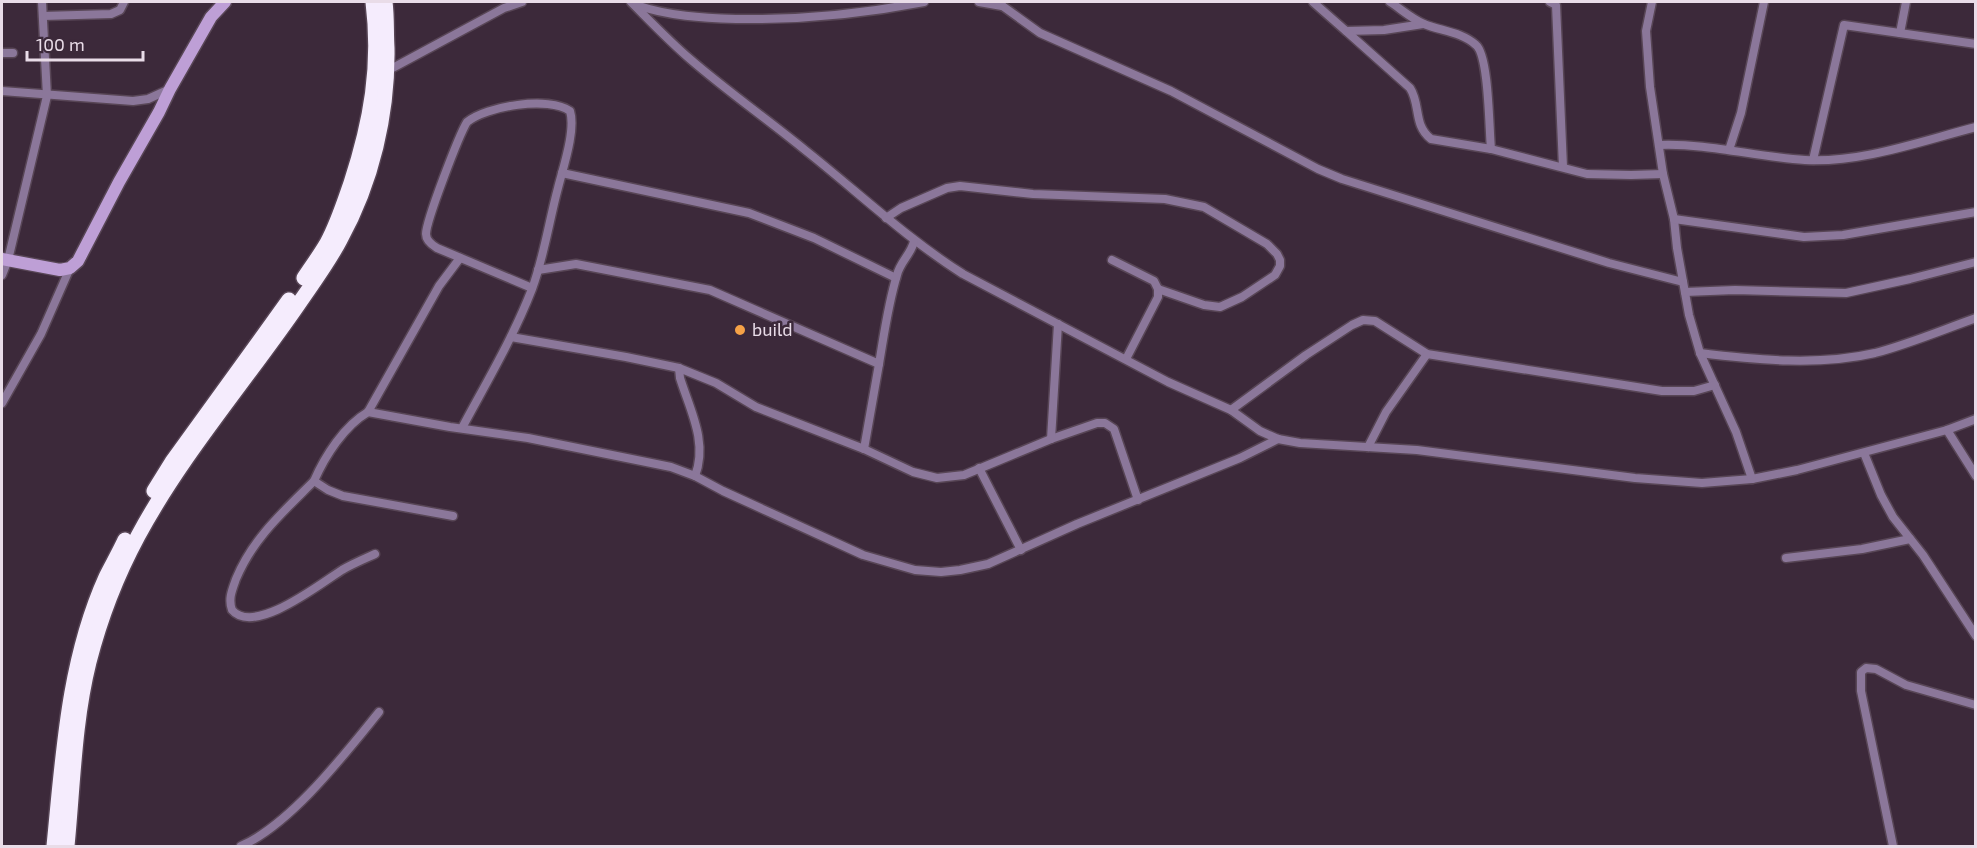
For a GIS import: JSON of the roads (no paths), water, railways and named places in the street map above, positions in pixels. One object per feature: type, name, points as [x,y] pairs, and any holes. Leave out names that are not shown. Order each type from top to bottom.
[{"type":"highway","points":[[54,846],[72,695],[84,639],[106,578],[135,521],[172,462],[292,297],[328,242],[344,203],[370,119],[376,65],[373,2]]},
{"type":"highway","points":[[67,846],[75,746],[81,707],[89,662],[109,598],[138,536],[187,458],[266,352],[340,241],[354,212],[373,160],[384,109],[387,71],[385,2]]},
{"type":"street","points":[[2,275],[47,96],[42,2]]},
{"type":"street","points":[[43,16],[111,14],[120,10],[124,2]]},
{"type":"street","points":[[2,403],[44,328],[70,268],[78,261],[211,17],[216,2]]},
{"type":"street","points":[[211,17],[225,2]]},
{"type":"street","points":[[387,71],[504,8],[522,2]]},
{"type":"street","points":[[630,2],[652,10],[686,16],[755,19],[853,14],[924,2]]},
{"type":"street","points":[[630,2],[688,58],[797,143],[914,241],[963,274],[1168,382],[1231,410],[1260,431],[1278,439],[1334,446],[1417,450],[1667,482],[1702,483],[1752,479],[1807,468],[1947,430],[1976,419]]},
{"type":"street","points":[[979,2],[999,4],[1040,33],[1171,91],[1318,169],[1342,179],[1598,259],[1683,282]]},
{"type":"street","points":[[1313,2],[1410,88],[1415,98],[1420,127],[1431,139],[1491,149],[1587,174],[1631,176],[1663,174]]},
{"type":"street","points":[[1390,2],[1423,24],[1451,32],[1475,44],[1479,49],[1485,72],[1491,149]]},
{"type":"street","points":[[1652,2],[1647,22],[1646,48],[1663,174],[1674,219],[1691,326],[1700,353],[1736,432],[1752,479]]},
{"type":"street","points":[[1729,150],[1741,113],[1764,2]]},
{"type":"street","points":[[1900,33],[1906,2]]},
{"type":"street","points":[[1555,3],[1563,167]]},
{"type":"street","points":[[1346,31],[1384,30],[1423,24]]},
{"type":"street","points":[[1813,160],[1844,26],[1976,44]]},
{"type":"street","points":[[2,53],[13,53]]},
{"type":"street","points":[[2,91],[47,96],[141,100],[170,89]]},
{"type":"street","points":[[462,428],[511,337],[532,288],[562,172],[572,118],[570,111],[565,108],[549,105],[489,109],[467,122],[433,209],[426,234],[431,245],[532,288]]},
{"type":"street","points":[[1659,146],[1687,145],[1813,160],[1860,157],[1976,127]]},
{"type":"street","points":[[562,172],[749,213],[814,238],[896,278]]},
{"type":"street","points":[[886,218],[901,208],[953,186],[1033,194],[1166,199],[1204,207],[1267,244],[1280,260],[1280,266],[1275,275],[1242,297],[1220,307],[1204,305],[1158,289]]},
{"type":"street","points":[[1674,219],[1785,236],[1824,236],[1976,212]]},
{"type":"street","points":[[864,449],[896,278],[900,265],[913,247],[914,241]]},
{"type":"street","points":[[375,554],[344,568],[279,609],[258,617],[243,618],[232,610],[230,599],[232,590],[244,561],[256,542],[314,481],[327,456],[352,425],[368,412],[439,286],[460,258]]},
{"type":"street","points":[[5,260],[60,270],[70,268]]},
{"type":"street","points":[[1112,260],[1154,281],[1158,289],[1158,297],[1126,359]]},
{"type":"street","points":[[1684,292],[1735,290],[1845,292],[1910,279],[1976,262]]},
{"type":"street","points":[[538,270],[576,264],[710,290],[879,364]]},
{"type":"street","points":[[1700,353],[1744,358],[1852,357],[1900,346],[1976,318]]},
{"type":"street","points":[[1231,410],[1361,320],[1375,321],[1426,354],[1662,391],[1694,391],[1715,385]]},
{"type":"street","points":[[1051,439],[1058,324]]},
{"type":"street","points":[[511,337],[679,368],[716,383],[756,407],[864,449],[913,472],[937,478],[954,477],[1051,439],[1097,423],[1105,423],[1112,426],[1119,440],[1138,500]]},
{"type":"street","points":[[1368,447],[1386,412],[1426,354]]},
{"type":"street","points":[[679,368],[699,438],[700,462],[695,476]]},
{"type":"street","points":[[368,412],[528,438],[671,467],[695,476],[863,555],[915,570],[941,572],[988,564],[1077,524],[1240,458],[1278,439]]},
{"type":"street","points":[[1947,430],[1976,476]]},
{"type":"street","points":[[1864,453],[1887,507],[1923,555],[1976,636]]},
{"type":"street","points":[[980,468],[1020,550]]},
{"type":"street","points":[[314,481],[343,496],[453,516]]},
{"type":"street","points":[[1786,558],[1862,549],[1911,539]]},
{"type":"street","points":[[1893,846],[1861,691],[1861,672],[1866,668],[1876,669],[1906,685],[1976,705]]},
{"type":"street","points":[[241,846],[285,815],[340,760],[379,712]]},
{"type":"place","name":"build","points":[[740,330]]}]
